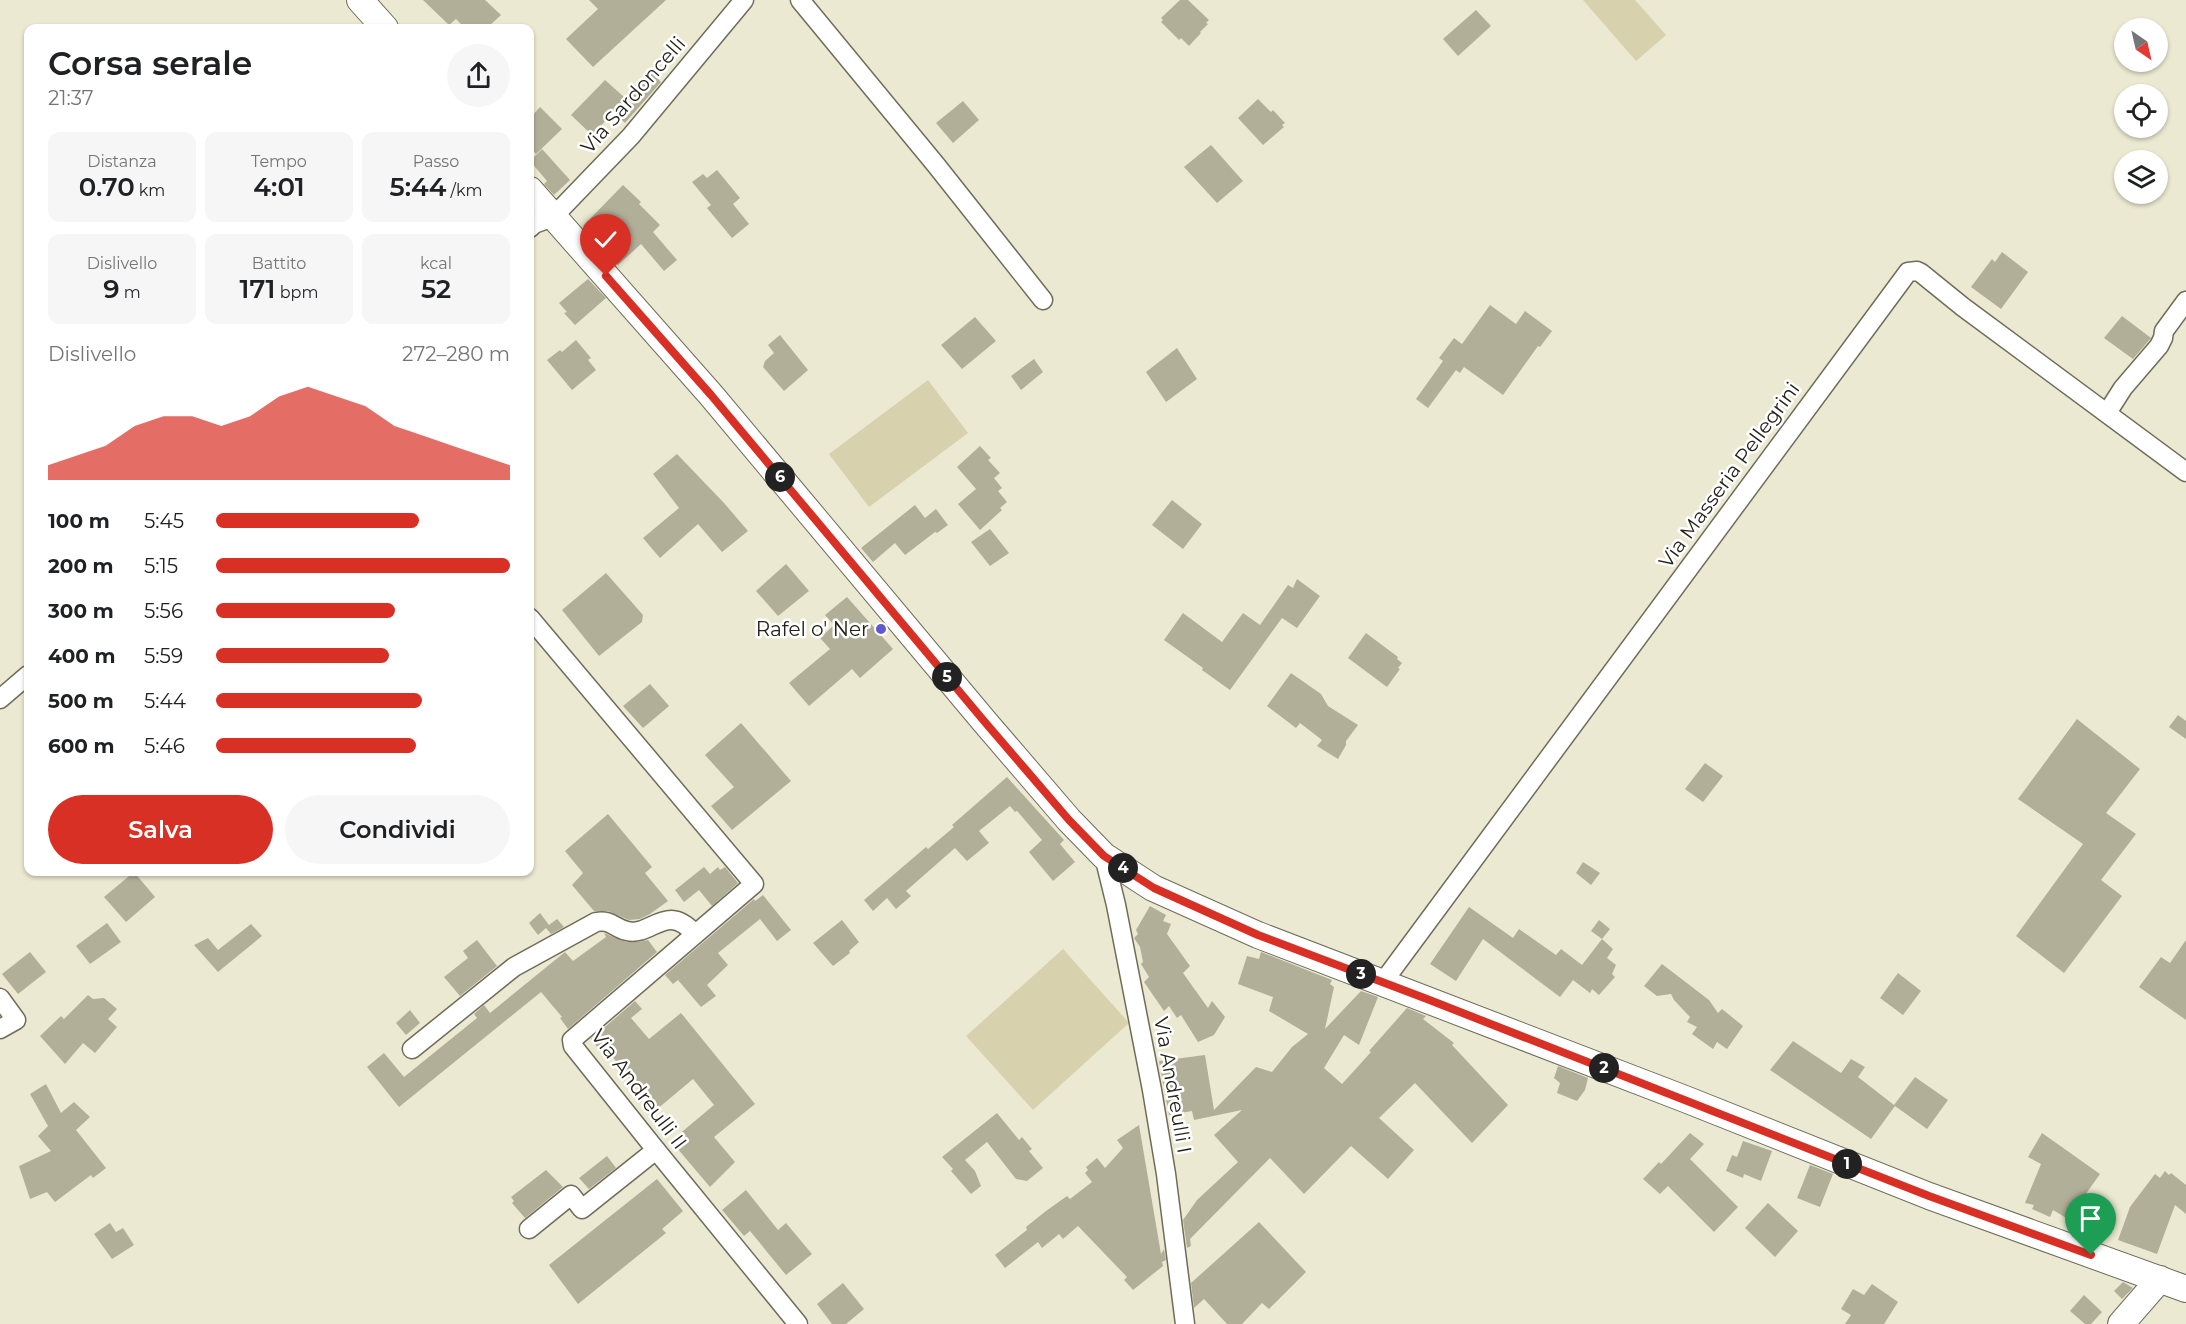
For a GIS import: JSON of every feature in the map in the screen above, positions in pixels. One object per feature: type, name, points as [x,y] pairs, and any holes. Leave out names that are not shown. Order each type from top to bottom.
[{"type":"street","points":[[360,0],[381,24]]},
{"type":"street","name":"Via Sardoncelli","points":[[553,217],[631,136],[744,0]]},
{"type":"street","points":[[800,0],[936,165],[1043,300]]},
{"type":"street","points":[[534,195],[711,395],[984,721],[1069,820],[1104,856],[1164,893],[1258,935],[1929,1196],[2186,1289]]},
{"type":"street","points":[[534,224],[553,217]]},
{"type":"street","name":"Via Masseria Pellegrini","points":[[1383,982],[1905,274],[1912,271],[1922,273],[1963,307],[2186,472]]},
{"type":"street","points":[[2107,413],[2123,388],[2158,346],[2164,332],[2186,301]]},
{"type":"street","name":"Via Andreulli II","points":[[534,623],[754,884],[572,1040],[573,1046],[798,1324]]},
{"type":"street","points":[[0,699],[24,678]]},
{"type":"street","name":"Via Andreulli I","points":[[1104,856],[1116,905],[1152,1090],[1166,1174],[1185,1324]]},
{"type":"street","points":[[412,1049],[514,967],[596,922],[605,920],[627,932],[637,931],[670,919],[686,924],[695,934]]},
{"type":"street","points":[[0,998],[15,1020],[0,1029]]},
{"type":"street","points":[[528,1229],[571,1195],[582,1209],[656,1150]]},
{"type":"street","points":[[2121,1324],[2160,1279]]},
{"type":"shaded area","points":[[1583,0],[1635,0],[1666,35],[1636,61]]},
{"type":"shaded area","points":[[928,380],[968,433],[869,507],[829,454]]},
{"type":"shaded area","points":[[1063,949],[1129,1023],[1033,1110],[966,1036]]},
{"type":"building","points":[[423,0],[485,0],[501,15],[491,24],[461,24],[456,19],[448,24]]},
{"type":"building","points":[[589,0],[666,0],[593,67],[566,39],[598,9]]},
{"type":"building","points":[[1180,0],[1188,0],[1209,20],[1189,46],[1181,38],[1179,40],[1161,22],[1163,20],[1161,18]]},
{"type":"building","points":[[1476,10],[1491,26],[1458,56],[1443,39]]},
{"type":"building","points":[[650,71],[661,82],[625,123],[614,112],[592,135],[571,115],[605,80],[624,97]]},
{"type":"building","points":[[1258,99],[1285,123],[1282,125],[1284,127],[1263,145],[1238,118]]},
{"type":"building","points":[[963,101],[979,120],[953,143],[936,123]]},
{"type":"building","points":[[540,107],[562,129],[536,154],[534,152],[534,114]]},
{"type":"building","points":[[1211,145],[1243,181],[1217,203],[1184,167]]},
{"type":"building","points":[[542,149],[570,180],[554,195],[544,184],[547,181],[534,166],[534,157]]},
{"type":"building","points":[[717,170],[740,198],[733,204],[749,224],[732,238],[707,208],[711,205],[692,182],[703,174],[707,178]]},
{"type":"building","points":[[623,185],[660,225],[653,232],[677,260],[664,271],[641,244],[618,265],[583,226]]},
{"type":"building","points":[[2002,252],[2028,272],[2001,309],[1971,287],[1992,259],[1995,262]]},
{"type":"building","points":[[588,279],[606,298],[575,325],[564,313],[567,312],[559,303]]},
{"type":"building","points":[[1490,305],[1516,324],[1525,311],[1552,331],[1540,347],[1538,346],[1503,395],[1464,367],[1460,373],[1456,370],[1428,408],[1416,399],[1443,361],[1439,358],[1454,338],[1462,344]]},
{"type":"building","points":[[2122,316],[2151,338],[2133,359],[2104,338]]},
{"type":"building","points":[[975,317],[996,341],[962,369],[941,345]]},
{"type":"building","points":[[780,335],[808,370],[784,391],[763,367],[765,361],[774,353],[768,345]]},
{"type":"building","points":[[576,340],[591,358],[588,360],[596,370],[572,390],[547,360],[560,350],[562,352]]},
{"type":"building","points":[[1177,348],[1197,379],[1166,402],[1146,372]]},
{"type":"building","points":[[1034,359],[1043,372],[1021,390],[1011,376]]},
{"type":"building","points":[[980,446],[991,458],[988,460],[1000,473],[994,478],[1002,488],[998,491],[1007,502],[1000,508],[1002,510],[980,530],[958,504],[976,489],[957,467]]},
{"type":"building","points":[[677,454],[748,531],[722,552],[698,524],[660,558],[643,538],[679,508],[653,474]]},
{"type":"building","points":[[1172,500],[1202,524],[1183,549],[1152,525]]},
{"type":"building","points":[[915,505],[925,518],[936,509],[948,525],[905,555],[895,543],[873,562],[861,548]]},
{"type":"building","points":[[990,529],[1009,553],[990,566],[971,542]]},
{"type":"building","points":[[786,564],[809,591],[778,616],[756,591]]},
{"type":"building","points":[[606,573],[643,615],[642,622],[599,656],[562,610]]},
{"type":"building","points":[[1297,579],[1320,596],[1297,628],[1282,618],[1230,690],[1164,640],[1183,613],[1222,642],[1243,613],[1260,625],[1288,585],[1293,588]]},
{"type":"building","points":[[847,597],[893,649],[860,678],[852,669],[809,706],[789,683],[830,649],[820,638],[834,625],[825,615]]},
{"type":"building","points":[[1366,633],[1398,657],[1397,659],[1402,663],[1387,687],[1348,658]]},
{"type":"building","points":[[1291,673],[1321,694],[1328,706],[1358,725],[1346,741],[1338,759],[1317,746],[1322,740],[1300,723],[1296,728],[1267,706]]},
{"type":"building","points":[[650,684],[669,706],[643,728],[623,706]]},
{"type":"building","points":[[2178,715],[2186,721],[2186,739],[2169,727]]},
{"type":"building","points":[[2077,719],[2140,769],[2106,813],[2136,834],[2101,880],[2122,896],[2064,973],[2016,936],[2083,844],[2018,799]]},
{"type":"building","points":[[741,723],[791,781],[732,830],[711,806],[734,787],[705,755]]},
{"type":"building","points":[[1705,763],[1723,776],[1703,802],[1685,789]]},
{"type":"building","points":[[1007,777],[1064,840],[1060,844],[1075,862],[1053,881],[1029,852],[1042,840],[1010,806],[979,831],[989,843],[967,861],[955,848],[906,891],[911,896],[896,909],[887,898],[873,911],[864,900],[926,847],[928,849],[954,827],[952,825]]},
{"type":"building","points":[[608,814],[652,867],[645,873],[668,901],[640,919],[629,920],[608,911],[594,911],[572,885],[583,873],[565,851]]},
{"type":"building","points":[[1583,862],[1600,873],[1591,885],[1576,873]]},
{"type":"building","points":[[704,867],[710,874],[718,867],[720,870],[725,867],[738,883],[712,906],[699,890],[684,902],[675,890]]},
{"type":"building","points":[[129,876],[137,876],[155,897],[126,922],[104,897]]},
{"type":"building","points":[[763,895],[791,930],[777,941],[760,919],[718,953],[728,965],[707,985],[716,996],[701,1007],[678,980],[673,984],[665,975],[754,899],[755,901]]},
{"type":"building","points":[[1150,906],[1166,915],[1163,921],[1171,924],[1167,934],[1190,966],[1183,973],[1208,1008],[1212,1001],[1225,1017],[1214,1035],[1198,1042],[1181,1015],[1177,1018],[1169,1006],[1164,1011],[1144,982],[1149,977],[1141,964],[1143,962],[1140,947],[1134,938]]},
{"type":"building","points":[[1469,907],[1513,938],[1519,929],[1556,955],[1561,949],[1582,965],[1602,939],[1613,949],[1607,958],[1616,965],[1612,974],[1615,977],[1599,995],[1592,989],[1590,993],[1573,980],[1560,997],[1483,939],[1456,981],[1430,964]]},
{"type":"building","points":[[540,913],[549,925],[557,919],[564,927],[551,934],[546,928],[538,935],[529,923]]},
{"type":"building","points":[[842,920],[859,942],[849,951],[850,953],[833,966],[813,943]]},
{"type":"building","points":[[1599,920],[1610,929],[1602,939],[1591,931]]},
{"type":"building","points":[[107,923],[121,942],[90,964],[76,946]]},
{"type":"building","points":[[251,924],[262,936],[218,972],[194,945],[208,938],[218,950]]},
{"type":"building","points":[[604,933],[626,942],[648,940],[657,952],[568,1029],[560,1018],[562,1017],[541,992],[399,1107],[367,1067],[384,1053],[404,1077],[477,1018],[474,1014],[484,1005],[490,1013],[565,952],[573,961],[606,937]]},
{"type":"building","points":[[477,940],[497,966],[460,996],[444,977],[468,958],[463,951]]},
{"type":"building","points":[[2186,940],[2186,1020],[2139,987],[2161,957],[2170,963]]},
{"type":"building","points":[[30,952],[46,972],[18,994],[2,974]]},
{"type":"building","points":[[1261,952],[1332,980],[1330,984],[1334,987],[1325,1029],[1361,991],[1378,997],[1359,1045],[1344,1035],[1324,1068],[1342,1084],[1407,1008],[1426,1016],[1423,1019],[1454,1043],[1452,1045],[1508,1105],[1472,1143],[1415,1083],[1379,1118],[1414,1150],[1388,1179],[1351,1146],[1304,1194],[1270,1158],[1190,1239],[1191,1246],[1187,1248],[1183,1220],[1197,1200],[1238,1162],[1214,1135],[1242,1110],[1194,1120],[1192,1111],[1169,1115],[1159,1061],[1205,1055],[1214,1110],[1256,1067],[1272,1072],[1292,1047],[1308,1034],[1269,1011],[1273,997],[1238,984],[1247,956],[1259,959]]},
{"type":"building","points":[[1662,964],[1709,1000],[1718,1013],[1722,1009],[1743,1026],[1727,1049],[1717,1042],[1713,1049],[1692,1034],[1697,1027],[1687,1022],[1690,1017],[1671,994],[1657,996],[1644,986]]},
{"type":"building","points":[[1898,973],[1921,991],[1903,1015],[1880,998]]},
{"type":"building","points":[[88,995],[93,999],[104,998],[117,1009],[108,1019],[117,1027],[95,1053],[83,1043],[65,1064],[40,1036],[61,1016],[64,1019]]},
{"type":"building","points":[[635,1001],[642,1009],[631,1018],[649,1039],[681,1013],[755,1104],[714,1137],[735,1162],[710,1187],[671,1141],[714,1105],[693,1079],[656,1110],[602,1044],[598,1048],[591,1039]]},
{"type":"building","points":[[410,1010],[420,1023],[406,1035],[396,1023]]},
{"type":"building","points":[[1793,1041],[1841,1073],[1851,1059],[1865,1067],[1858,1077],[1894,1105],[1915,1077],[1948,1100],[1927,1129],[1895,1106],[1871,1139],[1770,1070]]},
{"type":"building","points":[[1558,1066],[1588,1078],[1585,1090],[1577,1101],[1557,1093],[1560,1083],[1554,1078]]},
{"type":"building","points":[[46,1084],[61,1113],[74,1102],[90,1117],[76,1130],[106,1168],[93,1178],[91,1175],[55,1202],[47,1192],[30,1199],[19,1166],[51,1151],[38,1136],[48,1126],[30,1094]]},
{"type":"building","points":[[997,1113],[1019,1140],[1022,1137],[1032,1149],[1029,1151],[1043,1168],[1027,1181],[1016,1179],[987,1142],[965,1160],[975,1171],[981,1186],[971,1194],[942,1157]]},
{"type":"building","points":[[1139,1125],[1161,1254],[1164,1249],[1166,1260],[1162,1262],[1163,1266],[1133,1290],[1124,1280],[1127,1277],[1078,1226],[1063,1239],[1059,1234],[1042,1248],[1038,1242],[1005,1268],[995,1255],[1027,1230],[1026,1227],[1046,1211],[1067,1196],[1070,1199],[1092,1182],[1085,1173],[1088,1170],[1086,1167],[1097,1158],[1105,1168],[1123,1148],[1117,1140]]},
{"type":"building","points":[[1690,1133],[1704,1144],[1690,1159],[1738,1207],[1714,1232],[1668,1186],[1660,1194],[1643,1179],[1659,1162],[1661,1164]]},
{"type":"building","points":[[2042,1133],[2100,1174],[2068,1219],[2053,1210],[2050,1217],[2032,1209],[2034,1205],[2025,1203],[2041,1164],[2028,1157]]},
{"type":"building","points":[[1743,1141],[1772,1151],[1761,1181],[1744,1174],[1743,1178],[1726,1171],[1732,1155],[1737,1157]]},
{"type":"building","points":[[607,1156],[616,1168],[589,1189],[579,1178]]},
{"type":"building","points":[[1810,1165],[1833,1174],[1820,1207],[1797,1198]]},
{"type":"building","points":[[546,1170],[563,1187],[525,1218],[512,1203],[514,1201],[511,1197]]},
{"type":"building","points":[[2165,1171],[2186,1185],[2186,1214],[2175,1205],[2157,1254],[2118,1240],[2130,1207],[2155,1174],[2160,1178]]},
{"type":"building","points":[[657,1179],[683,1211],[662,1229],[666,1233],[578,1304],[549,1265]]},
{"type":"building","points":[[746,1190],[778,1230],[786,1223],[812,1254],[786,1275],[750,1231],[744,1236],[722,1210]]},
{"type":"building","points":[[1768,1203],[1798,1231],[1775,1257],[1745,1228]]},
{"type":"building","points":[[1259,1222],[1306,1272],[1269,1309],[1262,1303],[1242,1324],[1227,1324],[1204,1299],[1194,1308],[1191,1283]]},
{"type":"building","points":[[110,1223],[116,1232],[123,1228],[134,1245],[112,1259],[94,1234]]},
{"type":"building","points":[[2123,1282],[2133,1288],[2122,1299],[2114,1291]]},
{"type":"building","points":[[843,1283],[864,1309],[846,1324],[832,1324],[817,1304]]},
{"type":"building","points":[[1872,1284],[1898,1302],[1884,1324],[1845,1324],[1851,1315],[1841,1309],[1853,1289],[1864,1295]]},
{"type":"building","points":[[2084,1295],[2102,1312],[2091,1324],[2085,1324],[2070,1311]]},
{"type":"place","name":"Rafel o' Ner","points":[[881,629]]},
{"type":"route","points":[[606,276],[711,395],[1069,820],[1104,856],[1154,888],[1258,935],[1929,1196],[2091,1255]]}]
